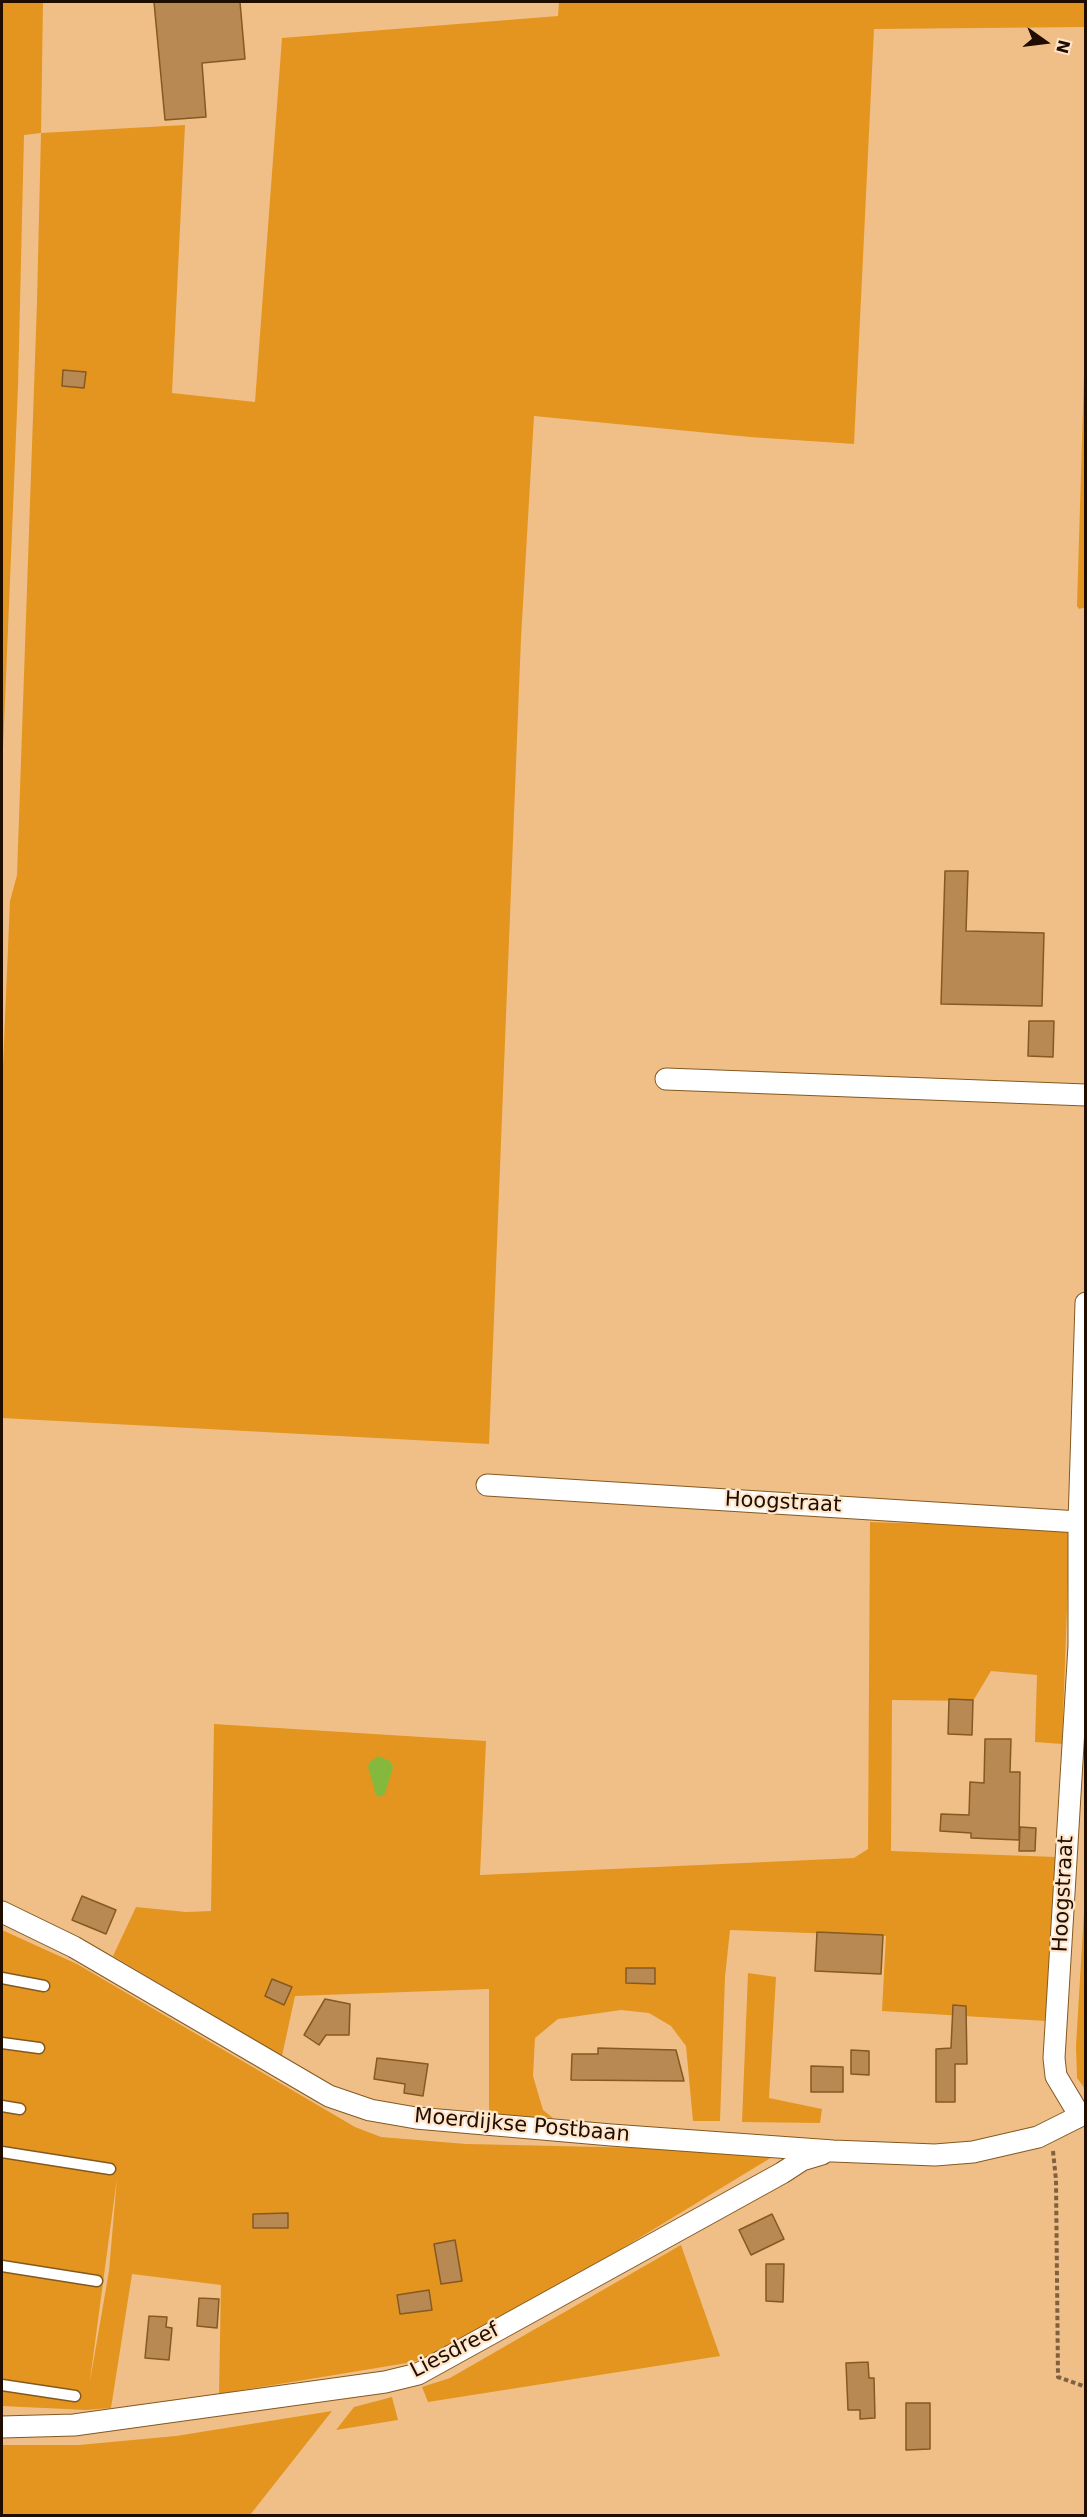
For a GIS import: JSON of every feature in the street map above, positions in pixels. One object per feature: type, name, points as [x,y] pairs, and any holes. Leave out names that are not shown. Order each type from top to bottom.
[{"type":"street","points":[[666,1079],[1086,1095]]},
{"type":"street","name":"Hoogstraat","points":[[1083,2114],[1056,2076],[1054,2058],[1079,1646],[1079,1522],[1086,1303]]},
{"type":"street","name":"Hoogstraat","points":[[487,1485],[1079,1522]]},
{"type":"street","name":"Moerdijkse Postbaan","points":[[2,1912],[74,1947],[329,2096],[370,2110],[417,2118],[833,2151],[935,2155],[973,2152],[1038,2137],[1083,2114]]},
{"type":"street","name":"Liesdreef","points":[[2,2427],[74,2425],[385,2382],[418,2374],[783,2173],[802,2160],[833,2151]]},
{"type":"lane","points":[[2,1978],[44,1986]]},
{"type":"lane","points":[[2,2043],[39,2048]]},
{"type":"lane","points":[[2,2106],[20,2109]]},
{"type":"lane","points":[[2,2152],[110,2169]]},
{"type":"lane","points":[[2,2266],[97,2281]]},
{"type":"lane","points":[[2,2385],[75,2396]]},
{"type":"path","points":[[1052,2129],[1056,2180],[1058,2377],[1086,2387]]},
{"type":"shaded area","points":[[2,2],[43,2],[41,133],[24,135],[18,387],[2,773]]},
{"type":"shaded area","points":[[559,2],[1085,2],[1085,27],[874,29],[854,444],[750,437],[534,416],[521,638],[489,1444],[2,1418],[2,1089],[10,901],[17,875],[41,133],[185,125],[172,393],[255,402],[282,38],[558,16]]},
{"type":"shaded area","points":[[1085,341],[1086,607],[1079,609],[1077,606]]},
{"type":"shaded area","points":[[870,1522],[1070,1529],[1062,1744],[1035,1742],[1037,1675],[991,1671],[973,1701],[892,1700],[891,1851],[1056,1857],[1046,2021],[882,2011],[886,1936],[730,1930],[725,1977],[720,2121],[693,2121],[686,2046],[671,2026],[649,2013],[621,2010],[558,2019],[535,2038],[533,2076],[543,2110],[553,2118],[489,2115],[489,1989],[295,1996],[282,2056],[113,1956],[136,1907],[186,1912],[211,1911],[214,1724],[486,1741],[480,1875],[854,1858],[868,1849]]},
{"type":"shaded area","points":[[378,1756],[390,1761],[393,1767],[385,1794],[379,1797],[376,1795],[368,1767],[370,1762]]},
{"type":"shaded area","points":[[1085,1895],[1085,2089],[1077,2078],[1076,2046]]},
{"type":"shaded area","points":[[2,1930],[77,1964],[355,2127],[381,2137],[466,2144],[782,2151],[585,2271],[442,2352],[413,2362],[219,2394],[221,2285],[132,2274],[111,2408],[86,2410],[2,2406]],"holes":[[[117,2178],[109,2271],[90,2381]]]},
{"type":"shaded area","points":[[748,1973],[776,1977],[769,2098],[822,2109],[820,2123],[742,2122]]},
{"type":"shaded area","points":[[681,2245],[720,2356],[428,2402],[422,2387],[450,2378]]},
{"type":"shaded area","points":[[392,2397],[398,2420],[336,2430],[354,2407]]},
{"type":"shaded area","points":[[332,2411],[250,2515],[2,2515],[2,2445],[79,2445],[176,2436]]},
{"type":"building","points":[[154,2],[240,2],[245,59],[202,63],[206,117],[165,120]]},
{"type":"building","points":[[63,370],[86,372],[84,388],[62,386]]},
{"type":"building","points":[[945,871],[968,871],[966,931],[1044,933],[1042,1006],[941,1004]]},
{"type":"building","points":[[1029,1021],[1054,1021],[1053,1057],[1028,1056]]},
{"type":"building","points":[[949,1699],[973,1700],[972,1735],[948,1734]]},
{"type":"building","points":[[985,1739],[1011,1739],[1010,1772],[1020,1772],[1019,1840],[971,1838],[971,1833],[940,1831],[941,1814],[969,1815],[970,1782],[984,1783]]},
{"type":"building","points":[[1020,1827],[1036,1828],[1035,1851],[1019,1851]]},
{"type":"building","points":[[82,1896],[116,1910],[106,1934],[72,1920]]},
{"type":"building","points":[[817,1932],[883,1935],[881,1974],[815,1971]]},
{"type":"building","points":[[626,1968],[655,1968],[655,1984],[626,1983]]},
{"type":"building","points":[[272,1979],[292,1987],[284,2005],[265,1996]]},
{"type":"building","points":[[325,1999],[350,2004],[349,2035],[326,2035],[319,2045],[304,2035]]},
{"type":"building","points":[[953,2005],[966,2006],[967,2064],[955,2064],[955,2102],[936,2102],[936,2049],[951,2048]]},
{"type":"building","points":[[598,2048],[676,2050],[684,2081],[571,2080],[572,2054],[598,2054]]},
{"type":"building","points":[[851,2050],[869,2051],[869,2075],[851,2074]]},
{"type":"building","points":[[377,2058],[428,2064],[423,2096],[404,2093],[405,2084],[374,2079]]},
{"type":"building","points":[[811,2066],[843,2067],[843,2092],[811,2092]]},
{"type":"building","points":[[288,2213],[288,2228],[253,2228],[253,2214]]},
{"type":"building","points":[[772,2214],[784,2239],[751,2255],[739,2230]]},
{"type":"building","points":[[455,2240],[462,2281],[441,2284],[434,2244]]},
{"type":"building","points":[[766,2264],[784,2264],[783,2302],[766,2301]]},
{"type":"building","points":[[429,2290],[432,2310],[400,2314],[397,2295]]},
{"type":"building","points":[[199,2298],[219,2299],[217,2328],[197,2326]]},
{"type":"building","points":[[149,2316],[167,2317],[166,2327],[172,2328],[169,2360],[145,2358]]},
{"type":"building","points":[[868,2362],[869,2378],[874,2378],[875,2418],[860,2419],[860,2410],[848,2410],[846,2363]]},
{"type":"building","points":[[906,2403],[930,2403],[930,2449],[906,2450]]}]
